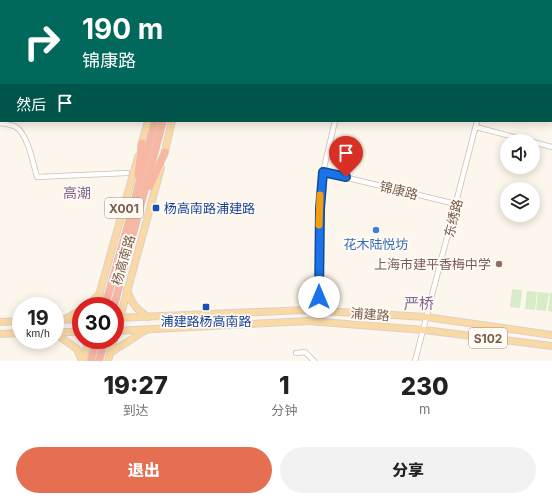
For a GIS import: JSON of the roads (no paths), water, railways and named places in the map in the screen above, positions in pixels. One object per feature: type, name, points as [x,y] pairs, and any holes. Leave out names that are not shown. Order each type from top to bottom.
[{"type":"highway","name":"杨高南路","points":[[116,297],[155,122]]},
{"type":"highway","name":"杨高南路","points":[[108,297],[163,122]]},
{"type":"highway","points":[[137,207],[142,143]]},
{"type":"highway","points":[[137,207],[165,152]]},
{"type":"highway","points":[[91,361],[94,349]]},
{"type":"highway","points":[[99,361],[102,349]]},
{"type":"main road","name":"杨高南路","points":[[99,297],[148,122]]},
{"type":"main road","name":"杨高南路","points":[[124,298],[165,152],[172,122]]},
{"type":"main road","points":[[127,290],[132,303],[140,312],[148,317]]},
{"type":"main road","points":[[97,297],[100,294]]},
{"type":"main road","name":"浦建路","points":[[124,318],[319,310],[426,317],[552,335]]},
{"type":"main road","points":[[0,322],[12,321]]},
{"type":"main road","name":"浦建路","points":[[124,332],[146,329],[308,322],[424,330],[552,346]]},
{"type":"main road","points":[[110,353],[146,329]]},
{"type":"main road","points":[[0,334],[12,333]]},
{"type":"main road","points":[[64,340],[77,349],[82,361]]},
{"type":"main road","points":[[82,361],[85,349]]},
{"type":"main road","points":[[108,361],[111,349]]},
{"type":"street","points":[[0,122],[13,126],[22,133],[31,155],[37,177],[127,173]]},
{"type":"street","points":[[319,310],[320,209],[323,172],[335,122]]},
{"type":"street","name":"东绣路","points":[[415,361],[477,122]]},
{"type":"street","points":[[476,127],[502,134]]},
{"type":"street","points":[[540,144],[552,147]]},
{"type":"street","name":"锦康路","points":[[323,172],[456,204]]},
{"type":"street","points":[[296,353],[305,352],[314,361]]},
{"type":"place","name":"杨高南路浦建路","points":[[156,208]]},
{"type":"place","name":"花木陆悦坊","points":[[376,230]]},
{"type":"place","name":"上海市建平香梅中学","points":[[499,264]]},
{"type":"place","name":"浦建路杨高南路","points":[[206,307]]},
{"type":"district","name":"高潮","points":[[77,192]]},
{"type":"district","name":"严桥","points":[[419,303]]}]
